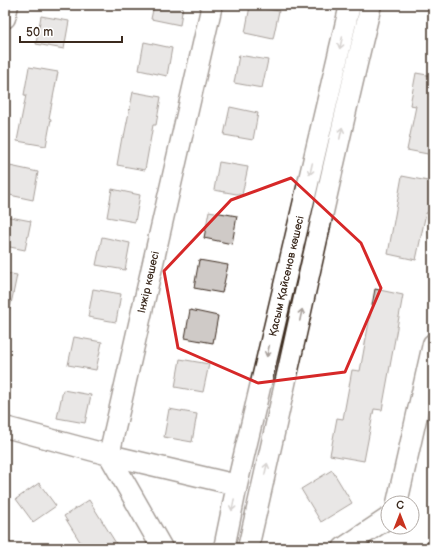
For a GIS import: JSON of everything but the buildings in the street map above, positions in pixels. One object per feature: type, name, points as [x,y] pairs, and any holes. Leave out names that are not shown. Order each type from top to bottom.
[{"type":"street","points":[[5,18],[8,5]]},
{"type":"street","name":"Інжір көшесі","points":[[108,455],[212,5]]},
{"type":"street","name":"Қасым Қайсенов көшесі","points":[[224,548],[237,485],[350,5]]},
{"type":"street","name":"Қасым Қайсенов көшесі","points":[[248,548],[348,101],[371,5]]},
{"type":"street","points":[[399,495],[433,344]]},
{"type":"street","points":[[5,427],[108,455],[237,485]]},
{"type":"street","points":[[108,455],[162,548]]},
{"type":"street","points":[[343,548],[380,523]]},
{"type":"highlighted area","points":[[291,178],[361,243],[381,288],[345,372],[258,383],[178,348],[164,271],[231,200]]}]
